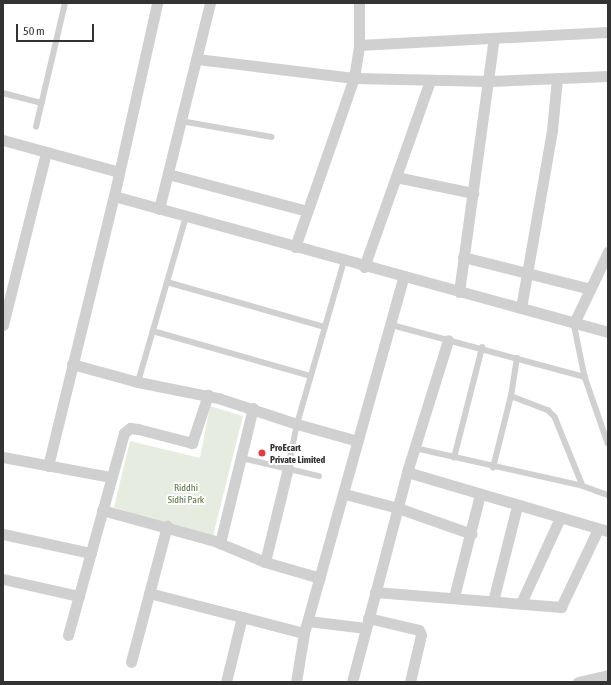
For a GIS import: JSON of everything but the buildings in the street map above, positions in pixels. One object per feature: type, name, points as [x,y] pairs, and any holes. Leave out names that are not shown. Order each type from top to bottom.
[{"type":"street","points":[[48,466],[114,196],[157,3]]},
{"type":"street","points":[[160,209],[210,3]]},
{"type":"street","points":[[295,247],[306,211],[354,78],[359,45],[360,3],[352,3]]},
{"type":"street","points":[[359,45],[608,32]]},
{"type":"street","points":[[459,292],[494,38]]},
{"type":"street","points":[[196,59],[354,78],[430,81],[489,81],[608,76]]},
{"type":"street","points":[[521,308],[552,130],[557,78]]},
{"type":"street","points":[[364,266],[430,81]]},
{"type":"street","points":[[3,140],[119,172]]},
{"type":"street","points":[[3,325],[46,153]]},
{"type":"street","points":[[168,174],[306,211]]},
{"type":"street","points":[[396,177],[473,193]]},
{"type":"street","points":[[114,196],[403,278],[608,332]]},
{"type":"street","points":[[574,323],[608,252]]},
{"type":"street","points":[[464,257],[590,289]]},
{"type":"street","points":[[296,682],[304,633],[345,494],[358,441],[392,325],[403,278]]},
{"type":"street","points":[[352,682],[407,472],[448,340]]},
{"type":"street","points":[[72,364],[138,382],[208,395],[254,408],[297,424],[358,441]]},
{"type":"street","points":[[68,635],[124,433],[130,428],[192,443],[208,395]]},
{"type":"street","points":[[220,543],[254,408]]},
{"type":"street","points":[[3,457],[111,477]]},
{"type":"street","points":[[265,562],[288,468]]},
{"type":"street","points":[[375,592],[454,596],[557,608],[564,605],[603,530],[517,506],[407,472]]},
{"type":"street","points":[[345,494],[398,508],[472,534]]},
{"type":"street","points":[[454,596],[472,534],[480,494]]},
{"type":"street","points":[[493,601],[517,506]]},
{"type":"street","points":[[102,510],[167,526],[220,543],[265,562],[320,578]]},
{"type":"street","points":[[521,603],[560,518]]},
{"type":"street","points":[[131,662],[167,526]]},
{"type":"street","points":[[3,534],[91,553]]},
{"type":"street","points":[[3,580],[79,596]]},
{"type":"street","points":[[149,593],[304,633]]},
{"type":"street","points":[[226,682],[242,617]]},
{"type":"street","points":[[308,621],[367,623],[419,630],[421,635],[410,682]]},
{"type":"street","points":[[578,682],[608,675]]},
{"type":"lane","points":[[36,126],[63,3]]},
{"type":"lane","points":[[3,93],[42,103]]},
{"type":"lane","points":[[181,121],[272,137]]},
{"type":"lane","points":[[138,382],[186,216]]},
{"type":"lane","points":[[288,468],[297,424],[344,261]]},
{"type":"lane","points":[[167,282],[325,327]]},
{"type":"lane","points":[[574,323],[585,376],[608,443]]},
{"type":"lane","points":[[392,325],[585,376]]},
{"type":"lane","points":[[153,331],[311,376]]},
{"type":"lane","points":[[454,458],[482,348]]},
{"type":"lane","points":[[494,468],[511,396],[517,358]]},
{"type":"lane","points":[[511,396],[548,410],[554,417],[583,486]]},
{"type":"lane","points":[[415,448],[494,468],[583,486],[608,495]]},
{"type":"lane","points":[[242,458],[319,476]]},
{"type":"green space","name":"Riddhi Sidhi Park","points":[[210,406],[243,416],[212,540],[114,507],[130,441],[200,458]]},
{"type":"place","name":"ProEcart Private Limited","points":[[262,453]]}]
